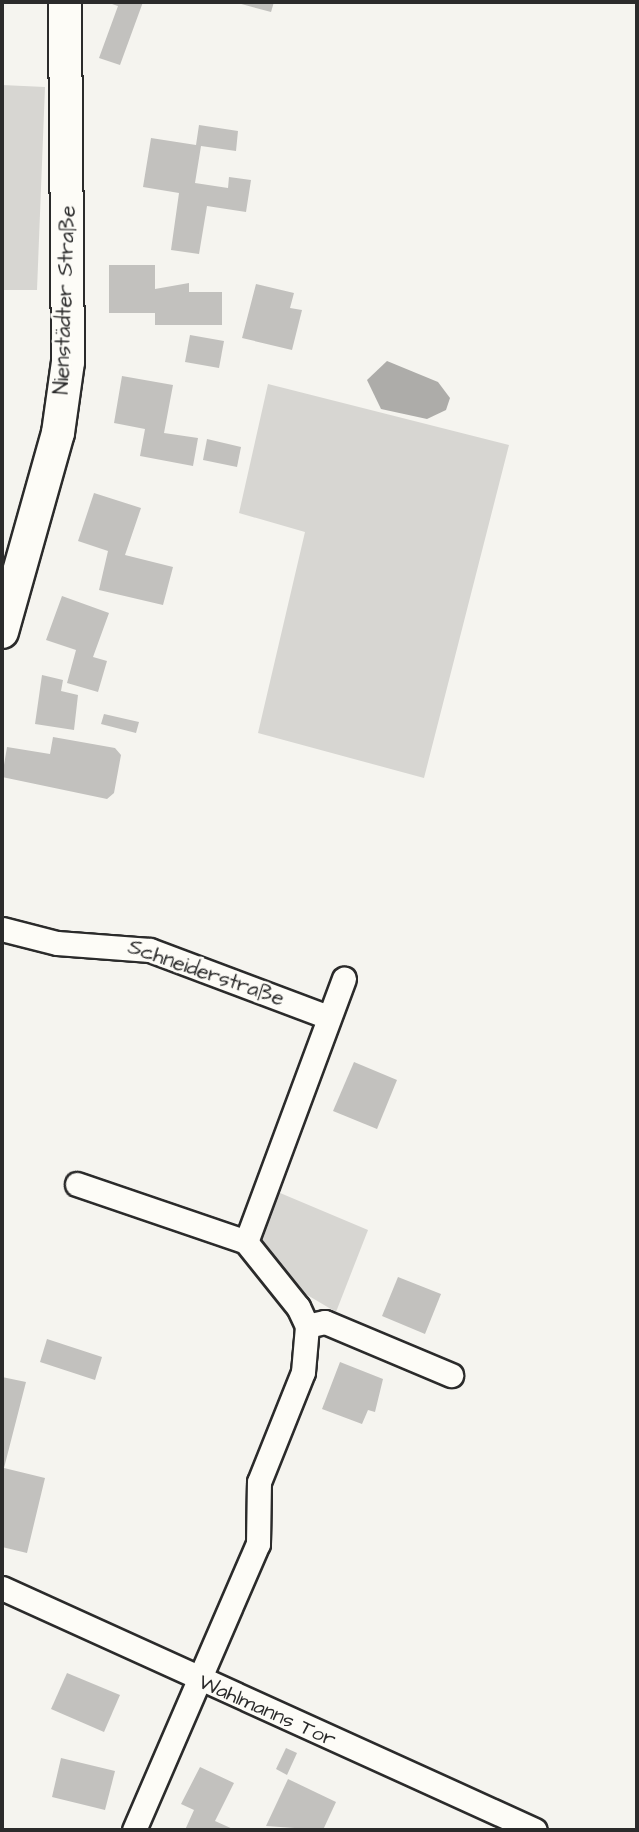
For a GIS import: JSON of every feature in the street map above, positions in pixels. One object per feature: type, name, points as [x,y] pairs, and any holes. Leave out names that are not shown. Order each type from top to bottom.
[{"type":"street","name":"Nienstädter Straße","points":[[2,632],[58,433],[68,362],[65,2]]},
{"type":"street","name":"Schneiderstraße","points":[[2,929],[57,943],[150,950],[326,1016]]},
{"type":"street","points":[[246,1242],[326,1016],[344,979]]},
{"type":"street","points":[[77,1184],[246,1242],[307,1326],[303,1372],[259,1482],[258,1544],[134,1830]]},
{"type":"street","points":[[307,1326],[325,1322],[451,1375]]},
{"type":"street","name":"Wahlmanns Tor","points":[[2,1588],[199,1681],[535,1830]]},
{"type":"shaded area","points":[[2,85],[45,87],[37,290],[2,290]]},
{"type":"shaded area","points":[[387,361],[438,382],[450,398],[446,410],[427,419],[381,409],[367,380]]},
{"type":"shaded area","points":[[268,384],[509,445],[424,778],[258,733],[305,532],[239,513]]},
{"type":"shaded area","points":[[273,1190],[368,1230],[336,1312],[297,1289],[264,1252],[259,1235]]},
{"type":"building","points":[[106,2],[143,2],[120,65],[99,58],[118,6]]},
{"type":"building","points":[[234,2],[274,2],[271,12]]},
{"type":"building","points":[[199,125],[238,131],[236,151],[201,146],[195,183],[228,188],[229,177],[251,180],[246,212],[207,206],[199,254],[171,250],[179,193],[143,187],[151,138],[196,145]]},
{"type":"building","points":[[109,265],[155,265],[155,289],[189,283],[189,292],[222,292],[222,325],[155,325],[155,313],[109,313]]},
{"type":"building","points":[[256,284],[294,293],[290,308],[302,310],[292,350],[242,338]]},
{"type":"building","points":[[190,335],[224,341],[219,368],[185,362]]},
{"type":"building","points":[[122,376],[173,385],[164,433],[198,438],[193,466],[140,456],[145,429],[114,423]]},
{"type":"building","points":[[207,439],[241,447],[237,467],[203,460]]},
{"type":"building","points":[[94,493],[141,508],[125,555],[173,567],[163,605],[99,590],[108,551],[78,541]]},
{"type":"building","points":[[62,596],[109,613],[93,657],[107,661],[98,692],[67,683],[76,650],[46,640]]},
{"type":"building","points":[[42,675],[63,680],[61,691],[78,695],[74,730],[35,724]]},
{"type":"building","points":[[104,714],[139,722],[136,733],[101,724]]},
{"type":"building","points":[[53,737],[115,748],[121,755],[114,793],[107,799],[2,777],[7,747],[50,754]]},
{"type":"building","points":[[354,1062],[397,1080],[377,1129],[333,1111]]},
{"type":"building","points":[[398,1277],[441,1294],[425,1334],[382,1316]]},
{"type":"building","points":[[47,1339],[102,1357],[95,1380],[40,1362]]},
{"type":"building","points":[[340,1362],[383,1379],[375,1412],[368,1410],[362,1424],[322,1409]]},
{"type":"building","points":[[2,1377],[26,1382],[4,1468],[45,1478],[27,1553],[2,1547]]},
{"type":"building","points":[[67,1673],[120,1695],[104,1732],[51,1709]]},
{"type":"building","points":[[286,1748],[297,1753],[287,1775],[276,1769]]},
{"type":"building","points":[[61,1758],[115,1771],[105,1810],[52,1797]]},
{"type":"building","points":[[200,1767],[234,1783],[215,1821],[235,1830],[185,1830],[194,1810],[181,1804]]},
{"type":"building","points":[[288,1779],[336,1802],[323,1830],[266,1826]]}]
